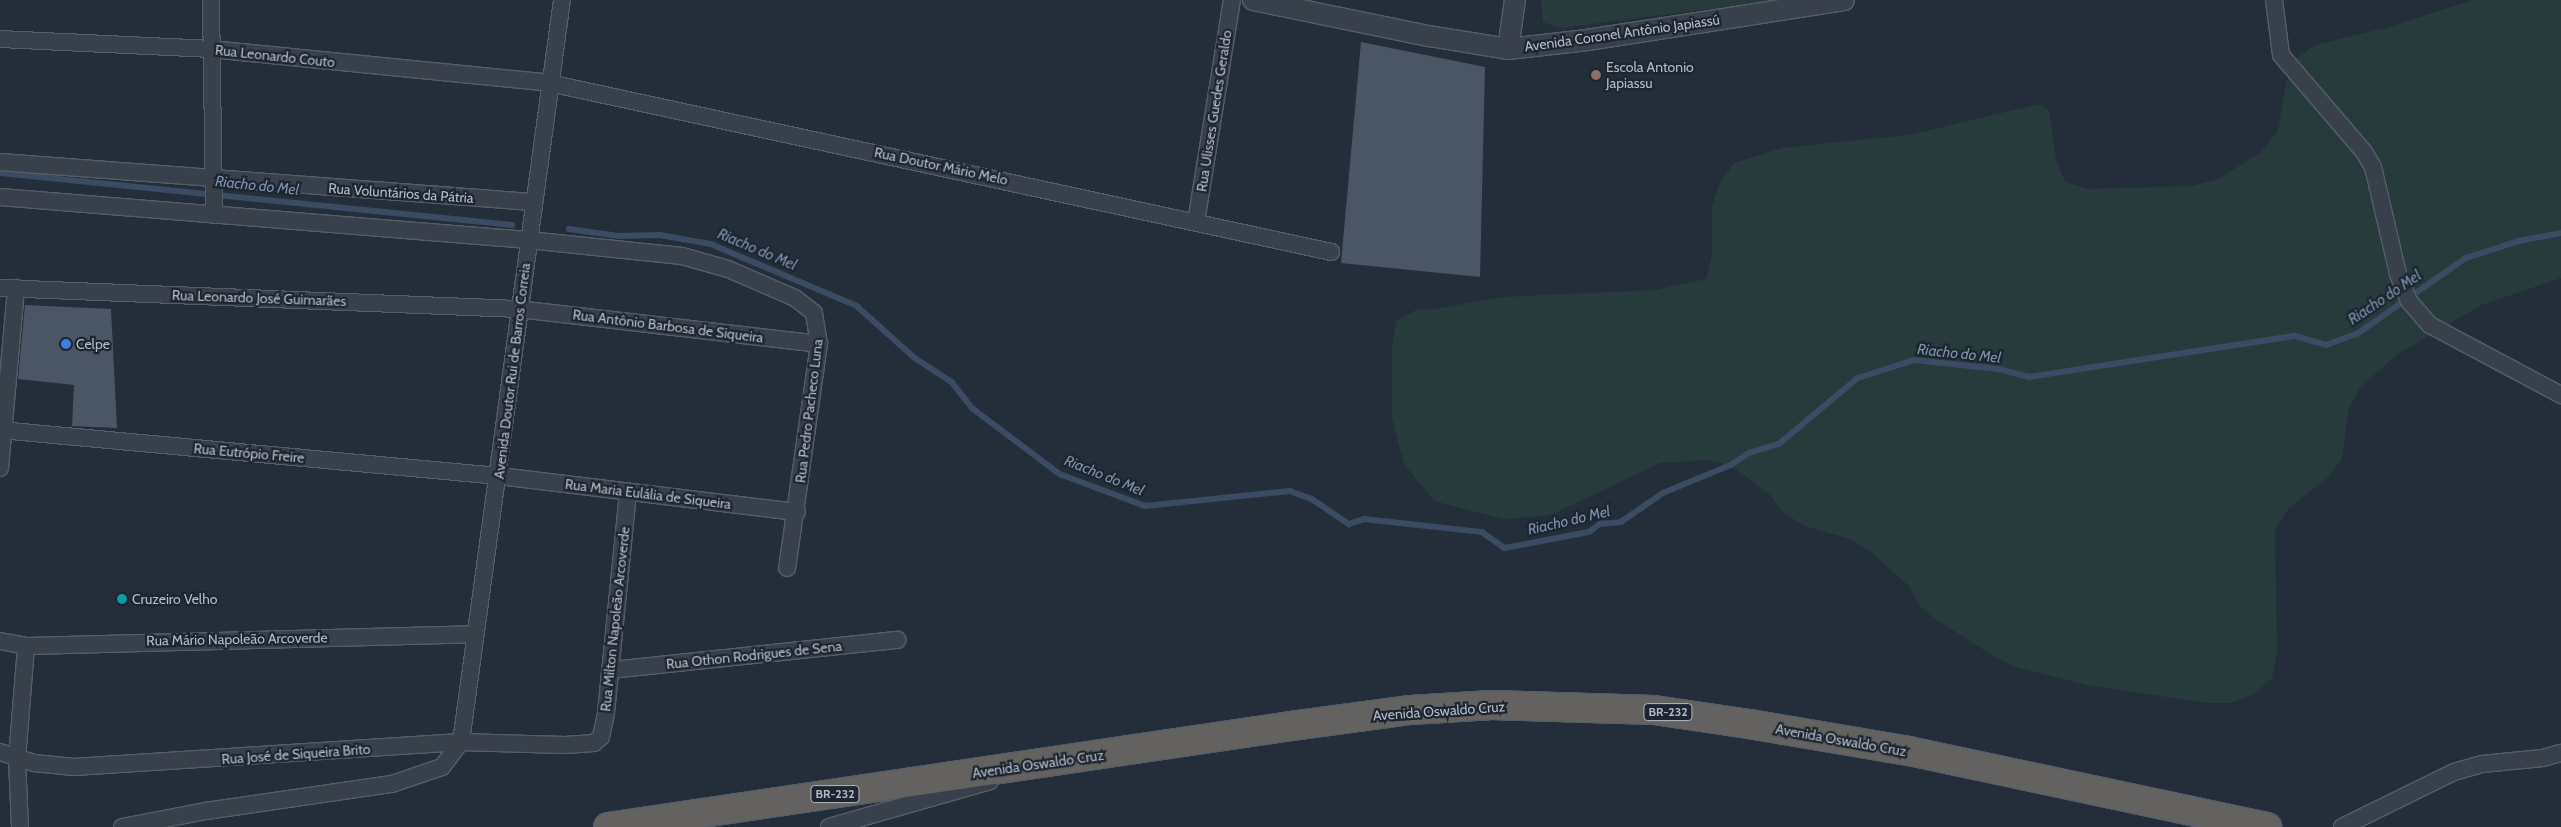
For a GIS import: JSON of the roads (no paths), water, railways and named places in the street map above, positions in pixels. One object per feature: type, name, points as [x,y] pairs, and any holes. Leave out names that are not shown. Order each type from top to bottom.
[{"type":"highway","name":"Avenida Oswaldo Cruz","points":[[608,827],[1411,710],[1492,705],[1654,710],[1909,751],[2267,827]]},
{"type":"street","points":[[211,0],[214,215]]},
{"type":"street","name":"Avenida Doutor Rui de Barros Correia","points":[[461,742],[499,476],[532,202],[562,0]]},
{"type":"street","name":"Rua Ulisses Guedes Geraldo","points":[[1196,222],[1232,0]]},
{"type":"street","name":"Avenida Coronel Antônio Japiassú","points":[[1253,0],[1428,36],[1508,49],[1587,40],[1844,0]]},
{"type":"street","points":[[1508,49],[1516,0]]},
{"type":"street","points":[[2274,0],[2281,55],[2364,152],[2373,167],[2398,274],[2409,301],[2430,325],[2561,395]]},
{"type":"street","name":"Rua Leonardo Couto","points":[[0,39],[211,49],[550,83]]},
{"type":"street","name":"Rua Doutor Mário Melo","points":[[550,83],[1331,252]]},
{"type":"street","name":"Rua Voluntários da Pátria","points":[[0,162],[213,180],[532,202]]},
{"type":"street","points":[[0,197],[528,240]]},
{"type":"street","name":"Rua Pedro Pacheco Luna","points":[[528,240],[706,261],[806,305],[817,321],[818,344],[797,512],[787,568]]},
{"type":"street","points":[[0,468],[8,288]]},
{"type":"street","name":"Rua Leonardo José Guimarães","points":[[8,288],[518,309]]},
{"type":"street","name":"Rua Antônio Barbosa de Siqueira","points":[[518,309],[818,344]]},
{"type":"street","name":"Rua Eutrópio Freire","points":[[2,430],[499,476]]},
{"type":"street","name":"Rua Maria Eulália de Siqueira","points":[[499,476],[797,512]]},
{"type":"street","name":"Rua Milton Napoleão Arcoverde","points":[[594,743],[601,737],[604,726],[628,492]]},
{"type":"street","name":"Rua Mário Napoleão Arcoverde","points":[[0,641],[26,646],[475,634]]},
{"type":"street","name":"Rua Othon Rodrigues de Sena","points":[[610,670],[897,640]]},
{"type":"street","points":[[20,827],[17,759],[26,646]]},
{"type":"street","points":[[122,827],[206,811],[392,784],[442,767],[461,742]]},
{"type":"street","name":"Rua José de Siqueira Brito","points":[[0,752],[17,759],[74,767],[461,742],[565,745],[594,743]]},
{"type":"street","points":[[2342,827],[2454,772],[2482,764],[2543,758],[2561,753]]},
{"type":"street","points":[[829,827],[1062,761]]},
{"type":"waterway","name":"Riacho do Mel","points":[[0,173],[512,225]]},
{"type":"waterway","name":"Riacho do Mel","points":[[569,229],[619,236],[660,235],[711,244],[857,306],[915,358],[952,382],[972,408],[1060,474],[1145,506],[1290,491],[1312,499],[1349,524],[1364,519],[1482,532],[1505,548],[1589,532],[1600,524],[1621,522],[1663,493],[1731,465],[1749,453],[1779,444],[1858,378],[1914,360],[1999,369],[2029,377],[2295,336],[2326,345],[2357,334],[2466,258],[2519,241],[2561,233]]},
{"type":"place","name":"Escola Antonio Japiassu","points":[[1596,75]]},
{"type":"place","name":"Celpe","points":[[66,344]]},
{"type":"place","name":"Cruzeiro Velho","points":[[122,599]]}]
